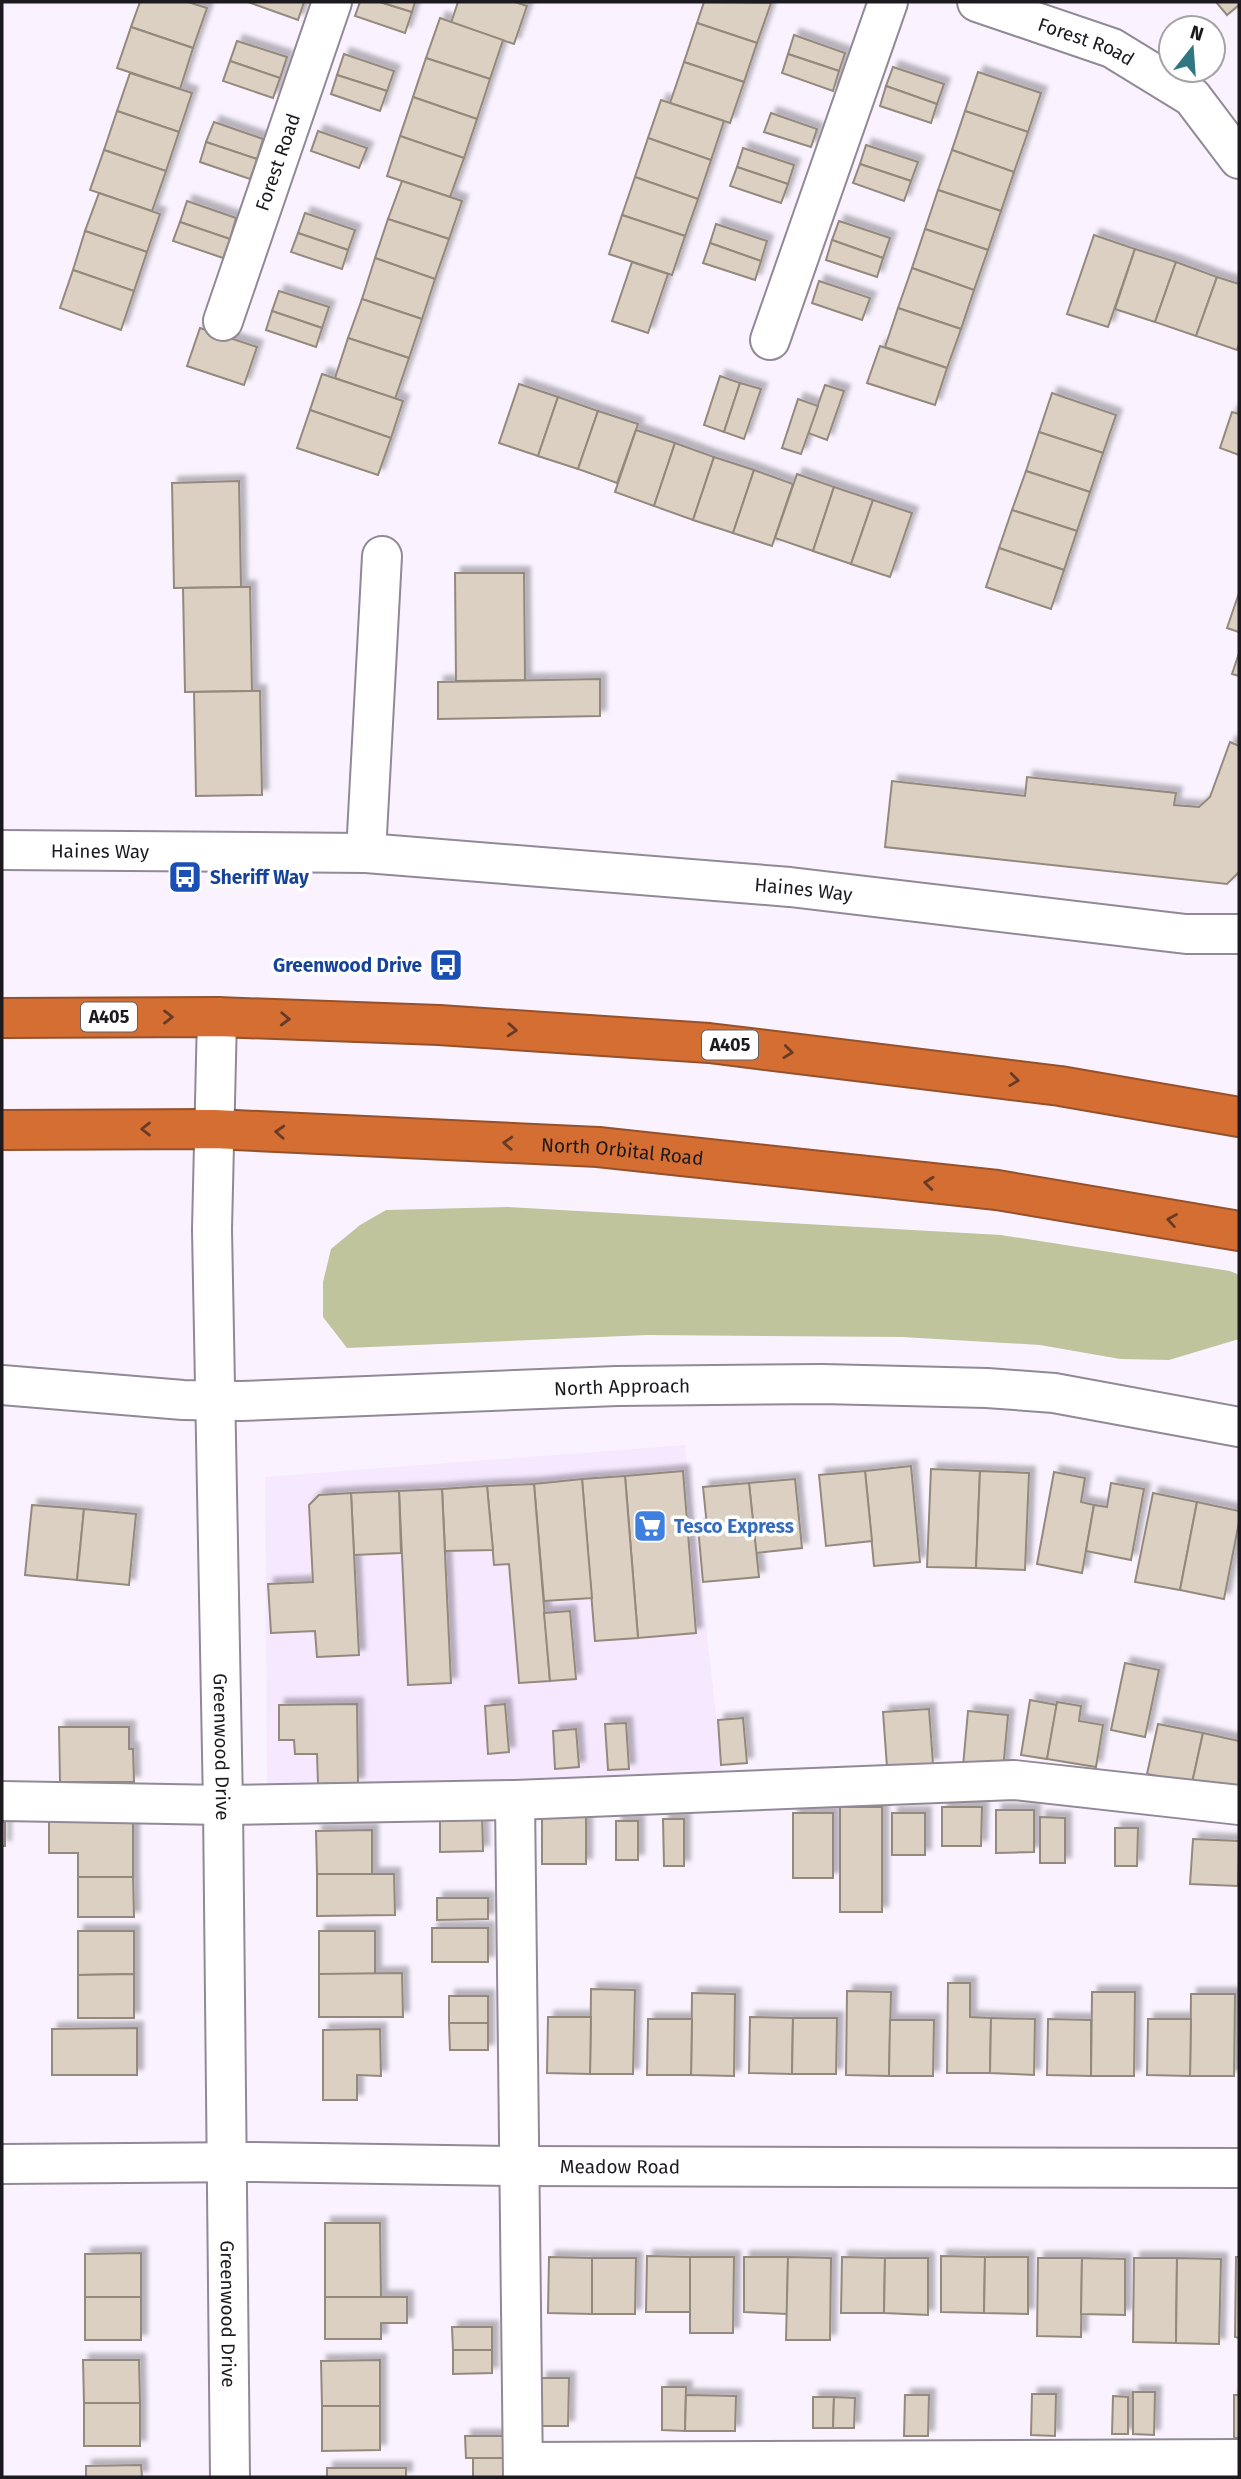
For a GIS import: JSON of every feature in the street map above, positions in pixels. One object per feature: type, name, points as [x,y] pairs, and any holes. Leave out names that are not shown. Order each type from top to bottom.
[{"type":"highway","name":"A405","points":[[2,1018],[217,1017],[439,1025],[709,1043],[1060,1086],[1239,1117]]},
{"type":"highway","name":"North Orbital Road","points":[[2,1130],[214,1129],[598,1147],[997,1190],[1239,1231]]},
{"type":"street","name":"Forest Road","points":[[223,321],[332,2]]},
{"type":"street","points":[[770,340],[888,2]]},
{"type":"street","name":"Forest Road","points":[[977,2],[1112,48],[1192,97],[1239,159]]},
{"type":"street","points":[[366,853],[382,556]]},
{"type":"street","name":"Haines Way","points":[[2,849],[366,853],[790,887],[1186,934],[1239,934]]},
{"type":"street","name":"Greenwood Drive","points":[[217,1017],[212,1229],[223,1805],[230,2477]]},
{"type":"street","name":"North Approach","points":[[2,1385],[215,1401],[617,1386],[822,1384],[987,1388],[1054,1393],[1239,1427]]},
{"type":"street","points":[[2,1801],[223,1805],[514,1800],[1014,1780],[1239,1805]]},
{"type":"street","points":[[514,1800],[523,2470],[1239,2459]]},
{"type":"street","name":"Meadow Road","points":[[2,2164],[1239,2168]]},
{"type":"shaded area","points":[[685,1445],[724,1783],[267,1792],[265,1477]]},
{"type":"green space","points":[[508,1207],[1001,1235],[1230,1271],[1239,1275],[1239,1339],[1169,1360],[1120,1359],[1040,1345],[902,1337],[647,1335],[347,1348],[323,1317],[323,1282],[331,1249],[360,1225],[386,1210]]},
{"type":"building","points":[[140,2],[188,2],[207,8],[193,48],[131,27]]},
{"type":"building","points":[[248,2],[304,2],[298,20]]},
{"type":"building","points":[[360,2],[380,2],[412,12],[405,33],[355,16]]},
{"type":"building","points":[[380,2],[415,2],[412,12]]},
{"type":"building","points":[[458,2],[515,2],[527,6],[514,44],[451,23]]},
{"type":"building","points":[[704,2],[771,3],[757,43],[697,23]]},
{"type":"building","points":[[1216,2],[1239,2],[1239,5],[1226,14]]},
{"type":"building","points":[[440,18],[503,40],[490,79],[426,58]]},
{"type":"building","points":[[697,23],[757,43],[744,82],[684,62]]},
{"type":"building","points":[[131,27],[193,48],[180,89],[117,68]]},
{"type":"building","points":[[794,35],[845,53],[839,71],[788,54]]},
{"type":"building","points":[[237,41],[287,57],[280,78],[230,61]]},
{"type":"building","points":[[344,54],[394,71],[387,91],[337,75]]},
{"type":"building","points":[[788,54],[839,71],[833,91],[782,73]]},
{"type":"building","points":[[426,58],[490,79],[477,119],[413,97]]},
{"type":"building","points":[[230,61],[280,78],[273,98],[223,81]]},
{"type":"building","points":[[684,62],[744,82],[730,123],[670,103]]},
{"type":"building","points":[[893,67],[944,84],[937,104],[886,86]]},
{"type":"building","points":[[978,72],[1041,93],[1028,132],[965,111]]},
{"type":"building","points":[[130,73],[192,93],[179,132],[117,111]]},
{"type":"building","points":[[337,75],[387,91],[380,111],[331,94]]},
{"type":"building","points":[[886,86],[937,104],[931,123],[880,106]]},
{"type":"building","points":[[413,97],[477,119],[464,158],[400,136]]},
{"type":"building","points":[[661,100],[724,121],[711,160],[648,138]]},
{"type":"building","points":[[117,111],[179,132],[166,171],[104,150]]},
{"type":"building","points":[[965,111],[1028,132],[1014,172],[952,150]]},
{"type":"building","points":[[771,113],[817,129],[811,147],[764,132]]},
{"type":"building","points":[[214,122],[263,139],[257,159],[206,142]]},
{"type":"building","points":[[318,131],[367,148],[359,168],[311,151]]},
{"type":"building","points":[[400,136],[464,158],[450,197],[387,176]]},
{"type":"building","points":[[648,138],[711,160],[698,199],[635,177]]},
{"type":"building","points":[[206,142],[257,159],[250,179],[200,162]]},
{"type":"building","points":[[866,145],[918,162],[911,181],[860,164]]},
{"type":"building","points":[[743,148],[794,165],[788,184],[737,167]]},
{"type":"building","points":[[104,150],[166,171],[152,211],[90,190]]},
{"type":"building","points":[[952,150],[1014,172],[1001,211],[938,190]]},
{"type":"building","points":[[860,164],[911,181],[904,201],[853,183]]},
{"type":"building","points":[[737,167],[788,184],[781,203],[730,186]]},
{"type":"building","points":[[635,177],[698,199],[685,236],[622,215]]},
{"type":"building","points":[[402,181],[462,201],[449,239],[388,219]]},
{"type":"building","points":[[938,190],[1001,211],[988,250],[925,229]]},
{"type":"building","points":[[99,193],[160,214],[147,252],[85,231]]},
{"type":"building","points":[[187,201],[236,218],[230,239],[180,222]]},
{"type":"building","points":[[305,213],[355,230],[348,250],[298,233]]},
{"type":"building","points":[[622,215],[685,236],[672,275],[609,254]]},
{"type":"building","points":[[388,219],[449,239],[435,279],[375,258]]},
{"type":"building","points":[[839,221],[890,238],[883,258],[832,240]]},
{"type":"building","points":[[180,222],[230,239],[223,258],[173,241]]},
{"type":"building","points":[[716,224],[767,241],[761,261],[710,243]]},
{"type":"building","points":[[925,229],[988,250],[974,290],[912,268]]},
{"type":"building","points":[[85,231],[147,252],[134,291],[73,270]]},
{"type":"building","points":[[298,233],[348,250],[342,269],[291,252]]},
{"type":"building","points":[[1094,235],[1135,249],[1108,327],[1067,314]]},
{"type":"building","points":[[832,240],[883,258],[877,277],[826,260]]},
{"type":"building","points":[[710,243],[761,261],[755,280],[703,263]]},
{"type":"building","points":[[1135,249],[1176,262],[1155,322],[1115,309]]},
{"type":"building","points":[[375,258],[435,279],[422,319],[362,299]]},
{"type":"building","points":[[632,262],[668,274],[648,333],[612,321]]},
{"type":"building","points":[[1176,262],[1217,277],[1196,336],[1155,322]]},
{"type":"building","points":[[912,268],[974,290],[961,329],[898,308]]},
{"type":"building","points":[[73,270],[134,291],[121,330],[60,308]]},
{"type":"building","points":[[1217,277],[1239,284],[1237,350],[1196,336]]},
{"type":"building","points":[[819,281],[870,298],[862,320],[812,303]]},
{"type":"building","points":[[279,291],[329,307],[322,328],[272,311]]},
{"type":"building","points":[[362,299],[422,319],[409,358],[348,338]]},
{"type":"building","points":[[898,308],[961,329],[947,368],[885,347]]},
{"type":"building","points":[[272,311],[322,328],[316,347],[266,330]]},
{"type":"building","points":[[200,328],[257,347],[244,385],[187,366]]},
{"type":"building","points":[[348,338],[409,358],[395,399],[335,378]]},
{"type":"building","points":[[880,346],[947,368],[935,405],[867,383]]},
{"type":"building","points":[[322,374],[403,401],[391,438],[310,410]]},
{"type":"building","points":[[720,376],[740,383],[724,432],[704,425]]},
{"type":"building","points":[[740,383],[761,389],[744,439],[724,432]]},
{"type":"building","points":[[519,384],[558,397],[538,456],[499,443]]},
{"type":"building","points":[[825,385],[844,391],[827,440],[808,433]]},
{"type":"building","points":[[1052,393],[1116,415],[1103,453],[1039,432]]},
{"type":"building","points":[[558,397],[598,411],[578,469],[538,456]]},
{"type":"building","points":[[798,399],[818,406],[801,454],[782,448]]},
{"type":"building","points":[[310,410],[391,438],[378,475],[297,448]]},
{"type":"building","points":[[598,411],[638,424],[617,483],[578,469]]},
{"type":"building","points":[[1232,412],[1239,414],[1239,455],[1220,448]]},
{"type":"building","points":[[636,430],[675,443],[654,506],[615,492]]},
{"type":"building","points":[[1039,432],[1103,453],[1090,492],[1026,471]]},
{"type":"building","points":[[675,443],[714,457],[693,520],[654,506]]},
{"type":"building","points":[[714,457],[754,470],[733,533],[693,520]]},
{"type":"building","points":[[754,470],[793,484],[772,546],[733,533]]},
{"type":"building","points":[[1026,471],[1090,492],[1077,531],[1012,510]]},
{"type":"building","points":[[797,474],[834,487],[813,551],[775,538]]},
{"type":"building","points":[[239,481],[241,587],[174,588],[172,483]]},
{"type":"building","points":[[834,487],[873,500],[851,564],[813,551]]},
{"type":"building","points":[[873,500],[912,513],[890,577],[851,564]]},
{"type":"building","points":[[1012,510],[1077,531],[1064,570],[999,548]]},
{"type":"building","points":[[999,548],[1064,570],[1051,609],[986,587]]},
{"type":"building","points":[[455,573],[524,573],[525,680],[456,681]]},
{"type":"building","points":[[250,587],[252,691],[185,692],[183,588]]},
{"type":"building","points":[[1239,593],[1239,632],[1227,628]]},
{"type":"building","points":[[1239,653],[1239,676],[1232,674]]},
{"type":"building","points":[[600,679],[600,716],[438,719],[438,682]]},
{"type":"building","points":[[260,691],[262,795],[196,796],[194,692]]},
{"type":"building","points":[[1230,742],[1239,746],[1239,872],[1227,884],[885,847],[892,781],[1025,796],[1027,777],[1176,793],[1174,805],[1199,807],[1210,797]]},
{"type":"building","points":[[911,1466],[920,1562],[874,1566],[865,1471]]},
{"type":"building","points":[[931,1469],[980,1471],[976,1568],[927,1567]]},
{"type":"building","points":[[683,1471],[696,1633],[638,1638],[625,1476]]},
{"type":"building","points":[[865,1471],[872,1541],[826,1546],[819,1475]]},
{"type":"building","points":[[980,1471],[1029,1473],[1025,1570],[976,1568]]},
{"type":"building","points":[[1054,1472],[1085,1478],[1081,1502],[1094,1505],[1082,1573],[1037,1564]]},
{"type":"building","points":[[625,1476],[638,1638],[595,1641],[582,1479]]},
{"type":"building","points":[[582,1479],[592,1598],[544,1601],[534,1484]]},
{"type":"building","points":[[795,1479],[802,1548],[756,1553],[749,1483]]},
{"type":"building","points":[[749,1483],[759,1577],[703,1582],[698,1527],[707,1526],[703,1487]]},
{"type":"building","points":[[1111,1483],[1144,1489],[1131,1560],[1086,1551],[1094,1505],[1107,1507]]},
{"type":"building","points":[[534,1484],[550,1681],[519,1683],[509,1564],[494,1565],[487,1486]]},
{"type":"building","points":[[487,1486],[493,1550],[445,1551],[442,1489]]},
{"type":"building","points":[[442,1489],[451,1683],[408,1685],[399,1491]]},
{"type":"building","points":[[399,1491],[401,1553],[354,1555],[351,1493]]},
{"type":"building","points":[[351,1493],[359,1655],[317,1657],[315,1631],[271,1633],[268,1584],[313,1582],[309,1505],[319,1495]]},
{"type":"building","points":[[1153,1493],[1197,1502],[1180,1590],[1135,1582]]},
{"type":"building","points":[[1197,1502],[1239,1511],[1224,1599],[1180,1590]]},
{"type":"building","points":[[32,1505],[84,1509],[77,1580],[25,1575]]},
{"type":"building","points":[[84,1509],[136,1514],[129,1585],[77,1580]]},
{"type":"building","points":[[570,1611],[576,1679],[550,1681],[544,1613]]},
{"type":"building","points":[[1125,1663],[1159,1670],[1145,1737],[1111,1730]]},
{"type":"building","points":[[1030,1700],[1057,1705],[1047,1759],[1021,1755]]},
{"type":"building","points":[[1057,1702],[1081,1706],[1079,1721],[1103,1725],[1096,1767],[1047,1759]]},
{"type":"building","points":[[357,1704],[358,1783],[318,1784],[317,1754],[295,1754],[294,1740],[279,1740],[279,1705]]},
{"type":"building","points":[[505,1704],[509,1752],[488,1754],[485,1706]]},
{"type":"building","points":[[929,1709],[933,1764],[887,1767],[883,1712]]},
{"type":"building","points":[[968,1711],[1008,1715],[1003,1770],[963,1766]]},
{"type":"building","points":[[743,1718],[747,1763],[721,1765],[718,1720]]},
{"type":"building","points":[[626,1723],[629,1769],[608,1770],[605,1724]]},
{"type":"building","points":[[1158,1724],[1203,1733],[1192,1783],[1147,1774]]},
{"type":"building","points":[[59,1727],[129,1727],[134,1782],[60,1782]]},
{"type":"building","points":[[576,1729],[579,1767],[555,1769],[553,1731]]},
{"type":"building","points":[[1203,1733],[1239,1741],[1239,1786],[1192,1783]]},
{"type":"building","points":[[840,1807],[882,1807],[882,1912],[840,1912]]},
{"type":"building","points":[[942,1807],[982,1807],[981,1846],[942,1846]]},
{"type":"building","points":[[996,1810],[1034,1810],[1034,1852],[996,1853]]},
{"type":"building","points":[[542,1812],[586,1813],[586,1864],[542,1864]]},
{"type":"building","points":[[793,1813],[833,1813],[833,1878],[793,1878]]},
{"type":"building","points":[[892,1813],[925,1813],[925,1855],[892,1855]]},
{"type":"building","points":[[440,1814],[482,1814],[483,1851],[440,1852]]},
{"type":"building","points":[[1040,1817],[1065,1818],[1065,1863],[1040,1863]]},
{"type":"building","points":[[663,1819],[684,1819],[684,1866],[664,1866]]},
{"type":"building","points":[[49,1820],[133,1820],[133,1877],[78,1877],[78,1853],[49,1853]]},
{"type":"building","points":[[616,1821],[638,1821],[638,1860],[616,1860]]},
{"type":"building","points":[[2,1822],[5,1822],[5,1846],[2,1846]]},
{"type":"building","points":[[1115,1828],[1138,1828],[1137,1866],[1115,1866]]},
{"type":"building","points":[[372,1830],[372,1874],[317,1874],[316,1831]]},
{"type":"building","points":[[1193,1839],[1239,1841],[1238,1886],[1190,1884]]},
{"type":"building","points":[[317,1874],[394,1874],[395,1915],[317,1916]]},
{"type":"building","points":[[78,1877],[133,1877],[134,1917],[78,1917]]},
{"type":"building","points":[[437,1898],[488,1898],[488,1919],[437,1920]]},
{"type":"building","points":[[432,1928],[488,1928],[488,1962],[432,1962]]},
{"type":"building","points":[[78,1931],[134,1931],[134,1974],[78,1975]]},
{"type":"building","points":[[319,1931],[375,1931],[375,1974],[319,1974]]},
{"type":"building","points":[[402,1973],[403,2017],[319,2017],[319,1974]]},
{"type":"building","points":[[134,1974],[134,2018],[78,2018],[78,1975]]},
{"type":"building","points":[[948,1983],[970,1983],[970,2017],[991,2018],[990,2073],[947,2073]]},
{"type":"building","points":[[591,1989],[635,1990],[633,2074],[590,2074]]},
{"type":"building","points":[[847,1991],[891,1992],[889,2076],[846,2075]]},
{"type":"building","points":[[1092,1992],[1135,1992],[1134,2076],[1091,2076]]},
{"type":"building","points":[[692,1993],[735,1994],[734,2076],[691,2075]]},
{"type":"building","points":[[1191,1994],[1235,1994],[1234,2076],[1190,2076]]},
{"type":"building","points":[[449,1996],[488,1996],[488,2023],[449,2023]]},
{"type":"building","points":[[548,2017],[591,2017],[590,2074],[547,2073]]},
{"type":"building","points":[[750,2017],[793,2018],[792,2074],[749,2073]]},
{"type":"building","points":[[793,2018],[837,2018],[836,2074],[792,2074]]},
{"type":"building","points":[[991,2018],[1035,2019],[1034,2075],[990,2073]]},
{"type":"building","points":[[648,2019],[692,2019],[691,2075],[647,2075]]},
{"type":"building","points":[[1048,2019],[1091,2020],[1091,2076],[1047,2075]]},
{"type":"building","points":[[1148,2019],[1191,2019],[1190,2076],[1147,2075]]},
{"type":"building","points":[[890,2020],[934,2020],[933,2076],[889,2076]]},
{"type":"building","points":[[449,2023],[488,2023],[488,2050],[450,2050]]},
{"type":"building","points":[[137,2028],[137,2075],[52,2075],[52,2029]]},
{"type":"building","points":[[380,2029],[381,2076],[357,2075],[357,2100],[323,2100],[323,2030]]},
{"type":"building","points":[[325,2223],[380,2223],[381,2297],[325,2297]]},
{"type":"building","points":[[141,2253],[141,2297],[85,2297],[85,2254]]},
{"type":"building","points":[[647,2256],[690,2257],[690,2312],[646,2312]]},
{"type":"building","points":[[941,2256],[985,2257],[984,2313],[941,2312]]},
{"type":"building","points":[[549,2257],[592,2258],[592,2314],[548,2313]]},
{"type":"building","points":[[690,2257],[734,2257],[733,2333],[690,2333]]},
{"type":"building","points":[[744,2257],[788,2257],[787,2314],[744,2312]]},
{"type":"building","points":[[788,2257],[831,2258],[830,2340],[786,2340]]},
{"type":"building","points":[[842,2257],[885,2258],[884,2313],[841,2313]]},
{"type":"building","points":[[985,2257],[1028,2257],[1028,2314],[984,2313]]},
{"type":"building","points":[[1236,2257],[1239,2257],[1239,2338],[1235,2337]]},
{"type":"building","points":[[592,2258],[636,2258],[635,2314],[592,2314]]},
{"type":"building","points":[[885,2258],[928,2258],[928,2315],[884,2313]]},
{"type":"building","points":[[1038,2258],[1082,2258],[1081,2337],[1037,2336]]},
{"type":"building","points":[[1082,2258],[1125,2259],[1125,2315],[1081,2314]]},
{"type":"building","points":[[1134,2258],[1177,2258],[1176,2343],[1133,2342]]},
{"type":"building","points":[[1177,2258],[1221,2259],[1219,2344],[1176,2343]]},
{"type":"building","points":[[85,2297],[141,2297],[141,2340],[85,2340]]},
{"type":"building","points":[[325,2297],[407,2297],[407,2323],[381,2323],[381,2339],[325,2339]]},
{"type":"building","points":[[452,2327],[492,2327],[492,2350],[453,2350]]},
{"type":"building","points":[[453,2350],[492,2350],[492,2373],[453,2374]]},
{"type":"building","points":[[83,2360],[139,2360],[140,2403],[84,2403]]},
{"type":"building","points":[[380,2360],[380,2406],[322,2406],[321,2361]]},
{"type":"building","points":[[541,2378],[569,2378],[568,2426],[540,2426]]},
{"type":"building","points":[[662,2387],[686,2387],[685,2431],[662,2430]]},
{"type":"building","points":[[1133,2392],[1155,2392],[1154,2435],[1133,2434]]},
{"type":"building","points":[[1032,2394],[1056,2394],[1055,2436],[1031,2435]]},
{"type":"building","points":[[686,2395],[736,2396],[735,2431],[685,2431]]},
{"type":"building","points":[[905,2395],[929,2395],[928,2436],[904,2436]]},
{"type":"building","points":[[1234,2395],[1239,2395],[1239,2438],[1234,2438]]},
{"type":"building","points":[[1113,2396],[1128,2397],[1128,2434],[1112,2434]]},
{"type":"building","points":[[813,2397],[834,2397],[833,2428],[813,2428]]},
{"type":"building","points":[[834,2397],[855,2398],[854,2428],[833,2428]]},
{"type":"building","points":[[84,2403],[140,2403],[140,2446],[84,2446]]},
{"type":"building","points":[[322,2406],[380,2406],[380,2450],[322,2451]]},
{"type":"building","points":[[465,2436],[509,2436],[509,2458],[466,2458]]},
{"type":"building","points":[[473,2458],[509,2458],[509,2477],[473,2477]]},
{"type":"building","points":[[141,2465],[142,2477],[86,2477],[86,2466]]},
{"type":"building","points":[[327,2468],[406,2468],[406,2477],[327,2477]]},
{"type":"place","name":"Sheriff Way","points":[[185,877]]},
{"type":"place","name":"Greenwood Drive","points":[[446,965]]},
{"type":"place","name":"Tesco Express","points":[[650,1526]]}]
